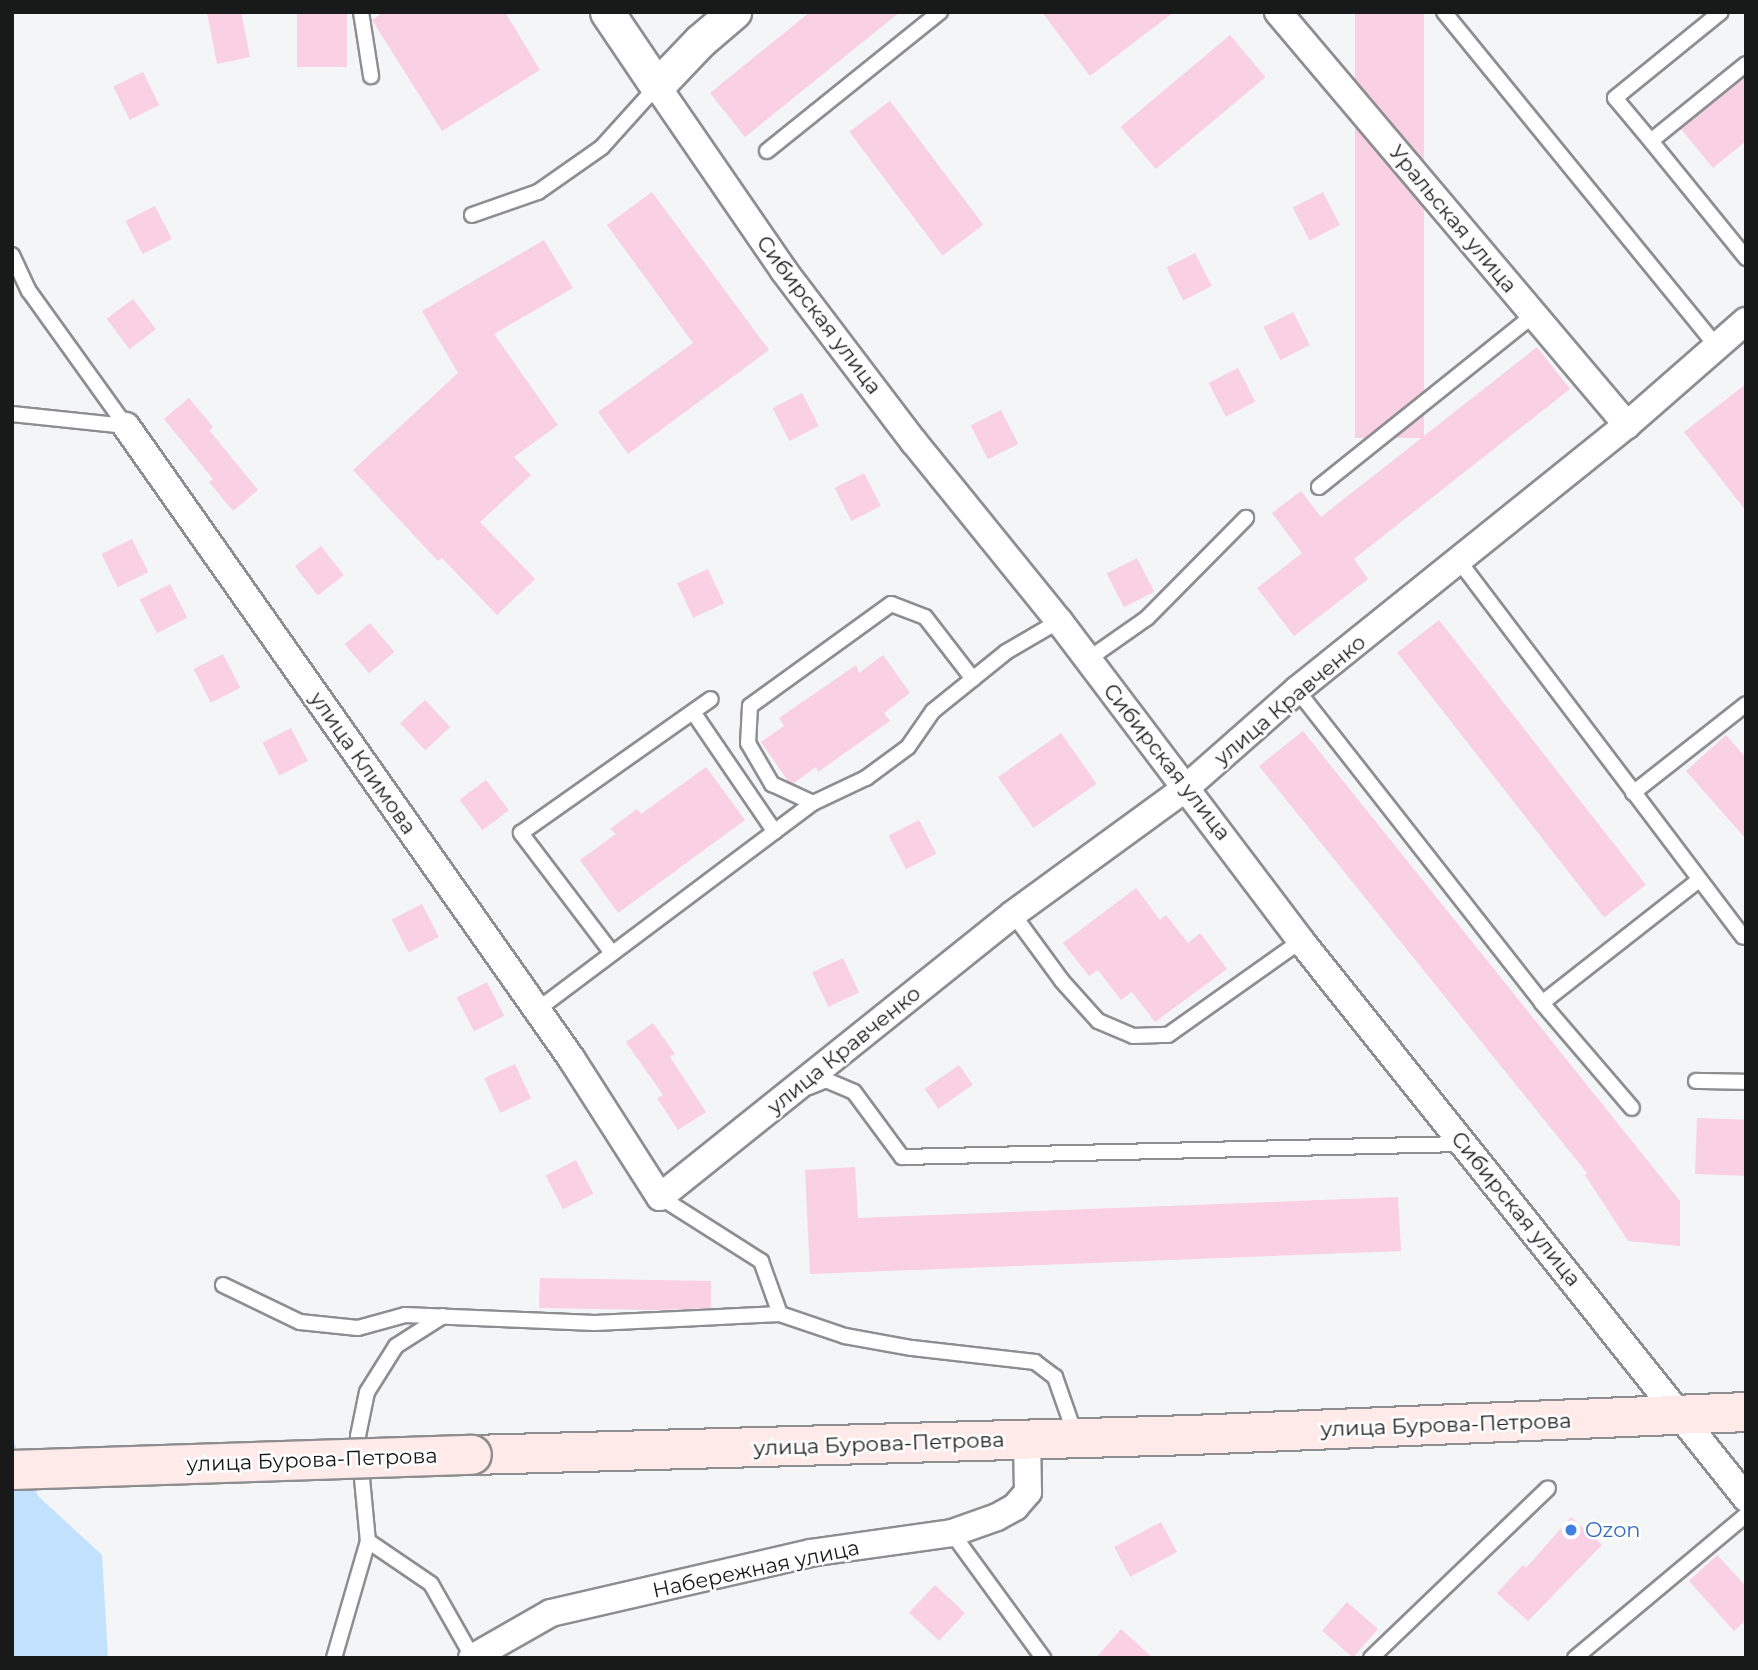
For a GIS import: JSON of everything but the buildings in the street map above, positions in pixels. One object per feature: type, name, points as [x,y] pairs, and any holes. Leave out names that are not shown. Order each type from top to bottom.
[{"type":"main road","name":"улица Бурова-Петрова","points":[[12,1470],[1027,1440],[1552,1422],[1679,1413],[1746,1412]]},
{"type":"street","name":"Сибирская улица","points":[[607,12],[784,271],[914,442],[1059,621],[1301,941],[1746,1498]]},
{"type":"street","points":[[657,86],[700,41],[734,12]]},
{"type":"street","name":"Уральская улица","points":[[1278,12],[1627,425]]},
{"type":"street","name":"улица Кравченко","points":[[660,1197],[1013,914],[1187,787],[1297,690],[1627,425],[1746,321]]},
{"type":"street","name":"улица Климова","points":[[126,426],[537,1010],[660,1197]]},
{"type":"street","name":"Набережная улица","points":[[473,1657],[551,1613],[810,1553],[952,1533],[997,1517],[1014,1507],[1028,1492],[1027,1440]]},
{"type":"lane","points":[[361,12],[371,76]]},
{"type":"lane","points":[[767,151],[940,12]]},
{"type":"lane","points":[[1444,12],[1716,346]]},
{"type":"lane","points":[[1721,12],[1615,98],[1746,258]]},
{"type":"lane","points":[[1651,141],[1746,64]]},
{"type":"lane","points":[[471,215],[538,192],[601,147],[657,86]]},
{"type":"lane","points":[[12,255],[29,291],[126,426]]},
{"type":"lane","points":[[1319,486],[1534,315]]},
{"type":"lane","points":[[12,414],[126,426]]},
{"type":"lane","points":[[1087,660],[1147,618],[1246,518]]},
{"type":"lane","points":[[1459,561],[1743,936]]},
{"type":"lane","points":[[813,803],[772,784],[748,743],[750,706],[891,604],[925,617],[973,679]]},
{"type":"lane","points":[[537,1010],[813,803],[866,779],[908,747],[933,711],[1006,652],[1059,621]]},
{"type":"lane","points":[[1297,690],[1542,1003],[1632,1108]]},
{"type":"lane","points":[[612,953],[521,833],[711,699]]},
{"type":"lane","points":[[1633,793],[1746,704]]},
{"type":"lane","points":[[693,712],[775,832]]},
{"type":"lane","points":[[1542,1003],[1699,880]]},
{"type":"lane","points":[[1013,914],[1062,981],[1098,1021],[1133,1036],[1168,1035],[1301,941]]},
{"type":"lane","points":[[788,1096],[826,1080],[854,1092],[902,1157],[1464,1144]]},
{"type":"lane","points":[[1696,1081],[1746,1082]]},
{"type":"lane","points":[[660,1197],[761,1261],[780,1314]]},
{"type":"lane","points":[[223,1285],[300,1322],[358,1328],[405,1315],[595,1323],[780,1314],[845,1336],[912,1348],[1035,1362],[1055,1377],[1076,1438]]},
{"type":"lane","points":[[334,1658],[368,1541],[358,1436],[367,1392],[396,1346],[443,1316]]},
{"type":"lane","points":[[1371,1658],[1548,1489]]},
{"type":"lane","points":[[1575,1658],[1746,1515]]},
{"type":"lane","points":[[952,1533],[1043,1658]]},
{"type":"lane","points":[[368,1541],[431,1584],[473,1657]]},
{"type":"water","points":[[12,1438],[38,1496],[102,1555],[108,1658],[12,1658]]},
{"type":"place","name":"Ozon","points":[[1571,1530]]}]
